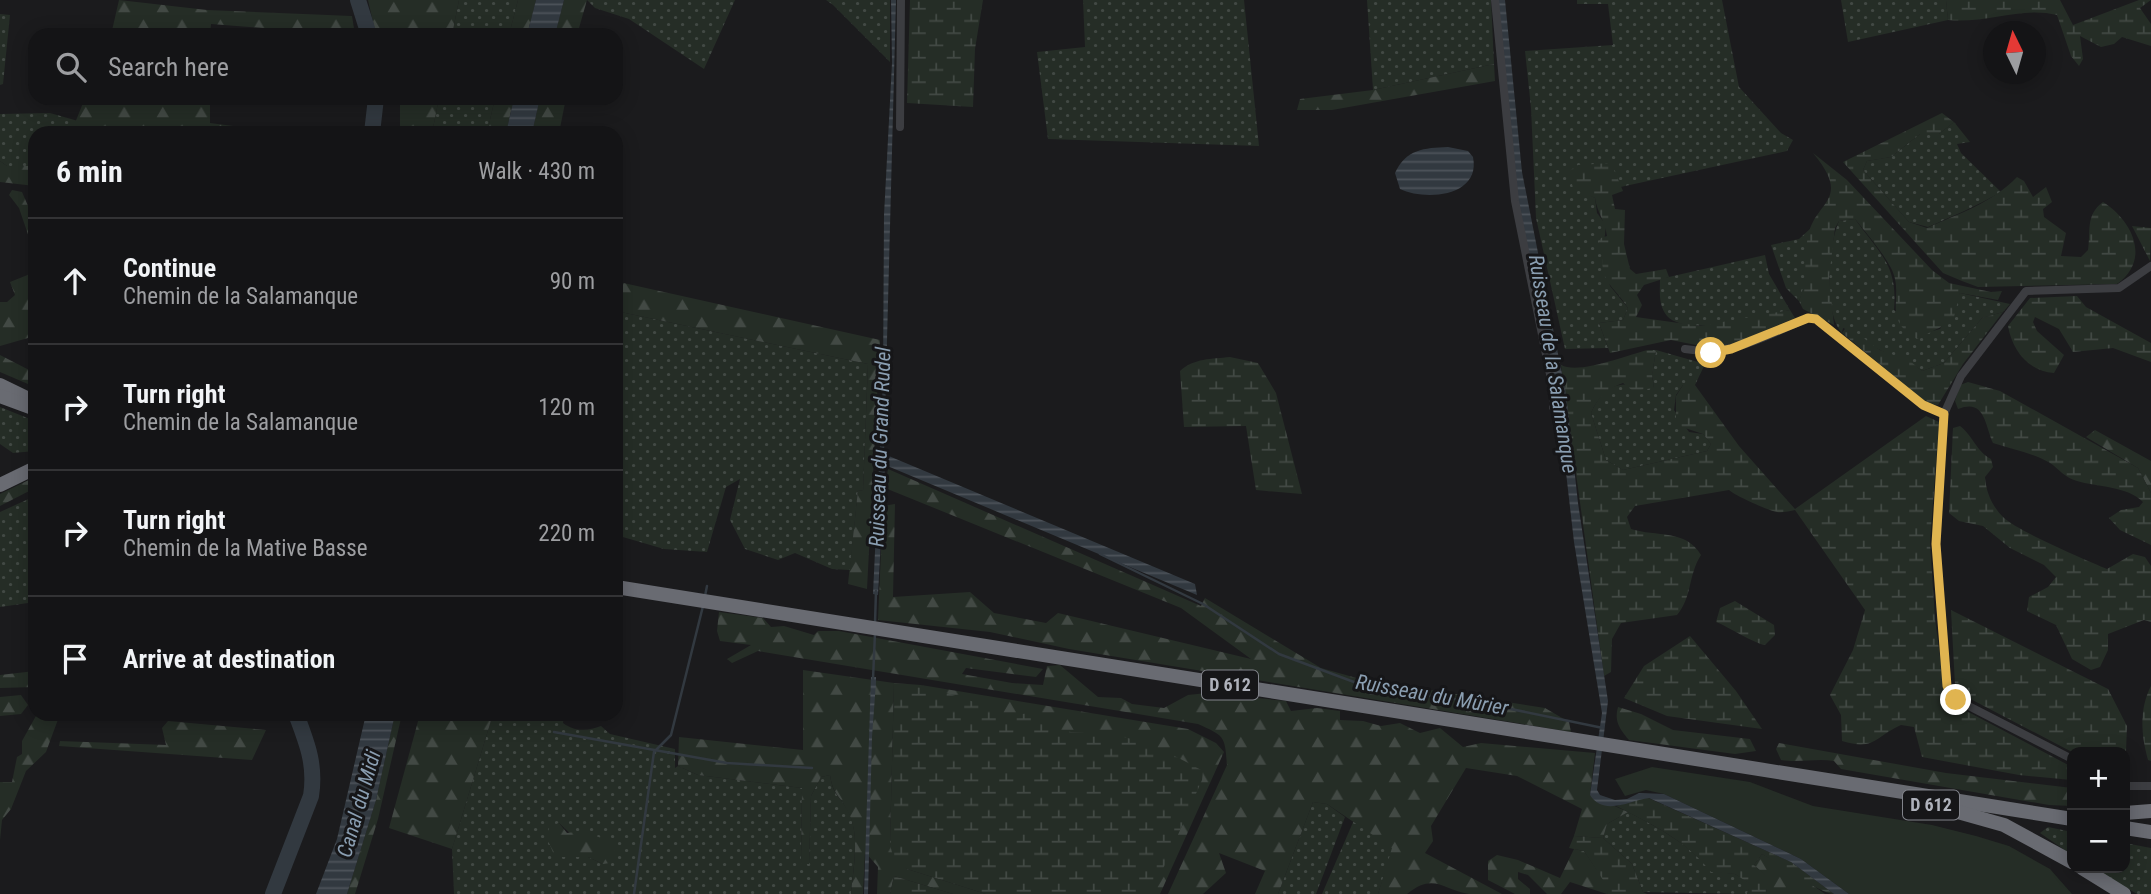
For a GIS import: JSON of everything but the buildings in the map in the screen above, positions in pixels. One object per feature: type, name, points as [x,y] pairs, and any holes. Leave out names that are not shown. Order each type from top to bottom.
[{"type":"highway","points":[[0,385],[28,399]]},
{"type":"highway","points":[[0,390],[28,400]]},
{"type":"highway","points":[[0,396],[28,407]]},
{"type":"highway","points":[[0,485],[28,471]]},
{"type":"highway","name":"D 612","points":[[623,588],[2067,818]]},
{"type":"highway","name":"D 612","points":[[1833,782],[1974,815],[2004,825],[2067,859]]},
{"type":"highway","name":"D 612","points":[[1896,791],[2067,811]]},
{"type":"highway","points":[[2130,813],[2151,811]]},
{"type":"highway","points":[[2130,829],[2151,832]]},
{"type":"highway","points":[[2090,873],[2124,894]]},
{"type":"street","points":[[900,127],[901,0]]},
{"type":"street","points":[[1496,0],[1515,201],[1552,383],[1553,407]]},
{"type":"street","points":[[2067,756],[1956,700],[1947,686],[1936,544],[1944,414],[1961,376],[2026,291],[2119,288],[2151,266]]},
{"type":"street","points":[[1685,349],[1711,353],[1731,349],[1808,318],[1816,319],[1923,405],[1944,414]]},
{"type":"street","points":[[2130,786],[2151,786]]},
{"type":"green space","points":[[119,0],[207,10],[352,16],[354,28],[263,28],[211,24],[211,28],[113,28]]},
{"type":"green space","points":[[368,0],[459,0],[453,28],[374,28]]},
{"type":"green space","points":[[459,0],[518,0],[511,28],[453,28]]},
{"type":"green space","points":[[518,0],[536,0],[529,28],[511,28]]},
{"type":"green space","points":[[564,0],[587,0],[579,28],[557,28]]},
{"type":"green space","points":[[587,0],[735,0],[704,69],[629,19],[595,8]]},
{"type":"green space","points":[[826,0],[890,0],[890,62],[833,5]]},
{"type":"green space","points":[[910,0],[983,0],[975,49],[973,107],[907,103]]},
{"type":"green space","points":[[1083,0],[1244,0],[1259,146],[1048,139],[1037,52],[1085,47]]},
{"type":"green space","points":[[1367,0],[1491,0],[1494,64],[1373,90]]},
{"type":"green space","points":[[1577,0],[1722,0],[1739,87],[1781,133],[1793,140],[1787,151],[1588,194],[1595,198],[1597,213],[1606,225],[1603,252],[1610,286],[1628,308],[1623,320],[1599,323],[1608,348],[1565,349],[1536,218],[1531,108],[1525,51],[1613,45],[1608,4],[1577,4]]},
{"type":"green space","points":[[1841,0],[1946,0],[1948,20],[1848,42]]},
{"type":"green space","points":[[1946,0],[2060,0],[2073,25],[2139,0],[2151,0],[2140,8],[2151,24],[2151,46],[2122,37],[2114,44],[2101,47],[2080,36],[2083,59],[2079,66],[2071,56],[2057,15],[2030,13],[1976,20],[1948,20]]},
{"type":"green space","points":[[0,14],[10,15],[3,84],[0,85]]},
{"type":"green space","points":[[1494,64],[1495,81],[1332,110],[1297,110],[1300,99],[1373,90]]},
{"type":"green space","points":[[82,105],[210,105],[210,123],[233,126],[74,126]]},
{"type":"green space","points":[[400,105],[438,105],[433,126],[400,126]]},
{"type":"green space","points":[[438,105],[493,105],[489,126],[433,126]]},
{"type":"green space","points":[[493,105],[512,105],[508,126],[489,126]]},
{"type":"green space","points":[[538,105],[565,105],[560,126],[534,126]]},
{"type":"green space","points":[[50,113],[78,121],[75,126],[28,126],[28,166],[7,166],[0,161],[0,114]]},
{"type":"green space","points":[[1942,113],[1954,122],[1939,134],[1920,134],[1891,157],[1867,161],[1863,170],[1909,222],[1927,228],[1986,201],[2017,177],[2024,181],[2033,197],[2046,187],[2052,202],[2043,209],[2044,217],[2066,233],[2061,256],[2081,257],[2088,250],[2093,212],[2103,202],[2114,210],[2123,219],[2134,241],[2133,264],[2127,274],[2117,284],[1978,287],[1943,273],[1843,162]]},
{"type":"green space","points":[[1954,122],[1970,142],[1957,144],[1961,153],[2001,192],[1928,227],[1909,222],[1863,170],[1867,161],[1891,157],[1920,134],[1939,134]]},
{"type":"green space","points":[[1813,153],[1847,180],[1932,270],[1949,283],[1991,292],[2002,291],[1998,300],[1960,293],[1953,321],[1917,339],[1899,323],[1896,315],[1895,278],[1891,268],[1855,219],[1839,221],[1835,228],[1829,278],[1834,325],[1803,309],[1799,301],[1804,283],[1808,236],[1831,191],[1825,169]]},
{"type":"green space","points":[[0,161],[7,166],[28,166],[28,185],[0,182]]},
{"type":"green space","points":[[1611,163],[1623,191],[1612,195],[1615,209],[1625,210],[1624,244],[1630,269],[1636,274],[1666,269],[1669,277],[1644,285],[1637,295],[1642,305],[1636,317],[1700,326],[1790,310],[1795,318],[1728,346],[1711,348],[1671,340],[1610,353],[1599,323],[1623,320],[1628,308],[1603,271],[1603,252],[1596,247],[1601,238],[1607,236],[1595,198],[1573,188],[1569,171],[1578,165]]},
{"type":"green space","points":[[12,190],[22,192],[28,206],[28,234],[19,208],[9,195]]},
{"type":"green space","points":[[1855,219],[1890,271],[1894,310],[1925,333],[1940,329],[1960,293],[2010,304],[2003,312],[1982,318],[1944,363],[1922,371],[1849,330],[1843,328],[1842,333],[1832,310],[1830,262],[1839,221]]},
{"type":"green space","points":[[2132,226],[2151,228],[2150,261]]},
{"type":"green space","points":[[1811,228],[1806,255],[1807,280],[1799,301],[1786,288],[1771,245],[1799,239]]},
{"type":"green space","points":[[1765,255],[1769,274],[1790,310],[1726,324],[1708,325],[1677,322],[1664,312],[1660,298],[1660,279]]},
{"type":"green space","points":[[28,275],[28,338],[0,346],[0,302],[7,302],[15,295],[10,282]]},
{"type":"green space","points":[[623,283],[880,340],[867,589],[848,584],[858,490],[863,491],[868,364],[623,312]]},
{"type":"green space","points":[[2077,296],[2086,307],[2151,343],[2151,362],[2113,348],[2073,352],[2059,329],[2035,317],[2033,322],[2037,331],[2064,355],[2054,373],[2037,369],[2023,358],[2013,343],[2008,326],[2030,298]]},
{"type":"green space","points":[[623,312],[868,364],[863,491],[858,490],[850,570],[832,569],[795,553],[778,560],[745,549],[730,520],[740,479],[726,487],[707,552],[664,549],[623,537]]},
{"type":"green space","points":[[2003,312],[1963,364],[1938,405],[1928,404],[1842,333],[1847,326],[1880,350],[1910,361],[1922,371],[1944,363],[1982,318]]},
{"type":"green space","points":[[1656,350],[1705,364],[1695,385],[1683,385],[1676,395],[1674,410],[1689,432],[1703,434],[1711,444],[1707,451],[1623,470],[1606,460],[1591,413],[1603,394],[1616,386],[1654,388],[1652,375]]},
{"type":"green space","points":[[1656,350],[1652,375],[1654,388],[1633,391],[1623,383],[1604,394],[1591,413],[1606,460],[1623,470],[1707,451],[1711,444],[1703,434],[1676,425],[1676,396],[1683,385],[1695,385],[1739,446],[1795,509],[1926,416],[1939,422],[1930,542],[1935,619],[1945,695],[1957,706],[2067,764],[2067,780],[2019,775],[1922,757],[1914,727],[1901,725],[1868,743],[1853,744],[1842,741],[1841,715],[1830,695],[1853,650],[1865,610],[1795,510],[1773,511],[1729,490],[1635,506],[1627,517],[1631,529],[1679,537],[1695,547],[1701,555],[1685,601],[1677,615],[1621,623],[1612,639],[1611,672],[1604,676],[1561,365],[1579,368]]},
{"type":"green space","points":[[0,355],[28,369],[28,384],[0,372]]},
{"type":"green space","points":[[1230,357],[1258,363],[1276,393],[1302,494],[1256,490],[1246,426],[1184,427],[1180,371],[1197,361]]},
{"type":"green space","points":[[1968,382],[2000,391],[2138,468],[2151,493],[2151,545],[2120,530],[2109,518],[2121,510],[2139,507],[2143,502],[2137,497],[2121,490],[2073,480],[2044,460],[1993,443],[1986,421],[1979,410],[1974,407],[1958,409],[1955,401],[1960,385]]},
{"type":"green space","points":[[0,407],[28,418],[28,452],[13,453],[0,444]]},
{"type":"green space","points":[[1960,426],[1991,459],[1993,467],[1985,477],[1988,493],[1999,513],[2011,523],[2052,545],[2107,569],[2133,554],[2145,557],[2151,566],[2151,622],[2144,620],[2108,634],[2108,650],[2100,667],[2091,670],[2072,659],[2056,625],[2027,611],[2029,597],[2048,587],[2056,577],[2044,565],[2010,548],[1983,526],[1959,521],[1949,513],[1953,428]]},
{"type":"green space","points":[[2095,430],[2151,461],[2151,493],[2138,468],[2086,437]]},
{"type":"green space","points":[[888,469],[1201,606],[1205,598],[1321,668],[1360,679],[1545,708],[1569,722],[1571,732],[1069,649],[990,632],[878,620],[883,506],[895,504],[893,597],[970,592],[994,613],[1046,623],[1058,613],[1251,659],[1181,608],[885,488]]},
{"type":"green space","points":[[28,480],[28,492],[0,506],[0,494]]},
{"type":"green space","points":[[28,499],[28,603],[0,607],[0,512]]},
{"type":"green space","points":[[1735,601],[1774,625],[1775,635],[1765,645],[1716,622],[1720,608]]},
{"type":"green space","points":[[1951,610],[2108,689],[2127,726],[2126,747],[2067,747],[2067,749],[1961,694],[1955,685]]},
{"type":"green space","points":[[719,612],[763,618],[771,627],[784,626],[814,635],[818,631],[839,631],[1043,669],[1036,677],[966,668],[962,674],[1012,683],[1043,685],[1047,666],[1060,665],[1098,697],[1121,698],[1132,704],[1164,708],[1188,695],[1207,693],[1286,701],[1291,711],[1317,708],[1340,711],[1340,720],[1363,721],[1381,726],[1400,723],[1420,733],[1440,728],[1463,747],[1481,743],[1595,753],[1590,795],[1628,812],[1607,824],[1603,838],[1574,836],[1582,809],[1517,776],[1466,768],[1431,826],[1433,841],[1425,853],[1502,894],[1469,894],[1432,883],[1424,884],[1407,894],[1378,894],[1392,848],[1327,804],[1313,802],[1278,894],[1255,894],[1265,871],[1219,853],[1226,873],[1203,894],[1168,894],[1227,765],[1224,742],[1218,734],[1198,724],[758,651],[732,663],[727,659],[751,645],[720,641],[717,631]]},
{"type":"green space","points":[[1690,636],[1736,691],[1762,729],[1667,716],[1624,698],[1644,666]]},
{"type":"green space","points":[[803,670],[894,683],[890,844],[907,869],[986,894],[953,894],[894,876],[890,894],[877,894],[878,867],[865,852],[863,894],[851,894],[854,829],[847,810],[833,787],[830,775],[821,777],[811,796],[809,864],[801,864],[802,788],[698,775],[678,766],[679,737],[803,750]]},
{"type":"green space","points":[[28,672],[28,687],[0,688],[0,675]]},
{"type":"green space","points":[[894,683],[921,685],[999,710],[1004,716],[1031,713],[1054,727],[1071,732],[1099,733],[1137,740],[1203,771],[1202,780],[1152,894],[986,894],[907,869],[893,857],[890,844]]},
{"type":"green space","points":[[921,685],[1188,729],[1216,743],[1224,752],[1160,894],[1151,894],[1084,755]]},
{"type":"green space","points":[[2151,686],[2151,761],[2148,760],[2142,722],[2144,704]]},
{"type":"green space","points":[[21,695],[28,705],[21,714],[0,716],[0,697]]},
{"type":"green space","points":[[1618,707],[1641,714],[1673,730],[1750,739],[1756,751],[1735,754],[1629,740],[1619,725]]},
{"type":"green space","points":[[33,721],[57,721],[46,752],[26,771],[11,809],[2,820],[0,840],[0,782],[12,782],[17,757],[22,754],[22,741]]},
{"type":"green space","points":[[168,721],[266,730],[252,760],[59,746],[60,741],[166,745],[162,728]]},
{"type":"green space","points":[[393,721],[400,721],[378,819],[355,894],[347,894],[376,800]]},
{"type":"green space","points":[[418,721],[491,721],[452,849],[389,828]]},
{"type":"green space","points":[[491,721],[563,721],[572,728],[586,730],[601,726],[610,734],[675,749],[675,768],[678,766],[698,775],[802,788],[801,864],[809,864],[811,796],[821,777],[830,775],[834,791],[847,809],[854,829],[851,894],[454,894],[452,849]],"holes":[[[559,823],[603,864],[588,857],[555,857]]]},
{"type":"green space","points":[[1779,743],[1946,773],[2067,787],[2067,806],[2049,805],[1841,769],[1834,761],[1781,760],[1776,749]]},
{"type":"green space","points":[[1652,767],[1750,782],[1813,806],[1932,825],[1976,836],[2009,846],[2050,869],[2072,894],[1849,894],[1801,859],[1664,794],[1646,790],[1625,796],[1615,779]]},
{"type":"green space","points":[[1646,797],[1791,862],[1834,894],[1809,884],[1762,854],[1754,865],[1769,878],[1766,894],[1747,894],[1750,884],[1735,874],[1711,872],[1679,842],[1616,806]]},
{"type":"green space","points":[[1313,802],[1327,804],[1345,817],[1316,894],[1278,894]]},
{"type":"green space","points":[[1628,812],[1683,845],[1711,871],[1735,874],[1751,884],[1747,894],[1643,892],[1632,864],[1603,838],[1607,824]]},
{"type":"green space","points":[[1354,820],[1393,848],[1378,894],[1322,894]]},
{"type":"green space","points":[[559,823],[567,833],[583,831],[614,843],[616,862],[603,864],[588,857],[555,857],[546,836],[550,826]]},
{"type":"green space","points":[[2048,827],[2067,831],[2067,852],[2040,833]]},
{"type":"green space","points":[[1574,836],[1603,838],[1632,864],[1643,892],[1647,894],[1607,894],[1609,889],[1584,851],[1569,848]]},
{"type":"green space","points":[[2130,844],[2151,848],[2151,894],[2137,894],[2101,873],[2130,873]]},
{"type":"green space","points":[[1574,849],[1584,851],[1610,889],[1607,894],[1570,882],[1561,894],[1547,894],[1528,875],[1518,872],[1518,879],[1530,889],[1530,894],[1515,894],[1488,880],[1488,861],[1497,855],[1518,860],[1560,878]]},
{"type":"green space","points":[[1762,854],[1790,869],[1825,894],[1766,894],[1768,878],[1754,865]]},
{"type":"green space","points":[[894,876],[953,894],[890,894]]},
{"type":"water","points":[[536,0],[564,0],[557,28],[529,28]]},
{"type":"water","points":[[891,0],[896,0],[884,454],[1195,584],[1197,595],[885,465],[878,595],[873,594],[883,381],[884,215],[892,63]]},
{"type":"water","name":"Ruisseau de la Salamanque","points":[[1498,0],[1505,0],[1522,172],[1566,394],[1578,503],[1608,701],[1597,790],[1600,795],[1615,800],[1627,799],[1639,793],[1664,794],[1801,859],[1849,894],[1834,894],[1791,862],[1649,798],[1610,806],[1596,802],[1590,795],[1602,713],[1574,542],[1557,394],[1519,217]]},
{"type":"water","points":[[512,105],[538,105],[534,126],[508,126]]},
{"type":"water","points":[[1448,147],[1468,151],[1473,157],[1473,170],[1468,181],[1460,188],[1436,195],[1411,193],[1400,189],[1395,173],[1410,154],[1424,149]]},
{"type":"water","points":[[871,677],[876,677],[876,682],[868,894],[864,894]]},
{"type":"water","name":"Canal du Midi","points":[[364,721],[393,721],[376,800],[347,894],[316,894],[337,839]]},
{"type":"waterway","points":[[358,0],[367,28]]},
{"type":"waterway","points":[[373,126],[375,105]]},
{"type":"waterway","name":"Ruisseau du Mûrier","points":[[1100,554],[1203,604],[1279,654],[1370,688],[1477,702],[1603,728]]},
{"type":"waterway","points":[[705,596],[707,586]]},
{"type":"waterway","name":"Ruisseau du Grand Rudel","points":[[875,623],[876,591]]},
{"type":"waterway","points":[[634,894],[654,752],[671,735],[703,606]]},
{"type":"waterway","name":"Ruisseau du Grand Rudel","points":[[873,679],[875,633]]},
{"type":"waterway","points":[[273,894],[311,796],[311,764],[298,721]]},
{"type":"waterway","points":[[554,732],[727,763],[812,768]]},
{"type":"route","points":[[1711,353],[1731,349],[1808,318],[1816,319],[1825,323],[1923,405],[1944,414],[1936,544],[1947,686],[1956,700]]}]
